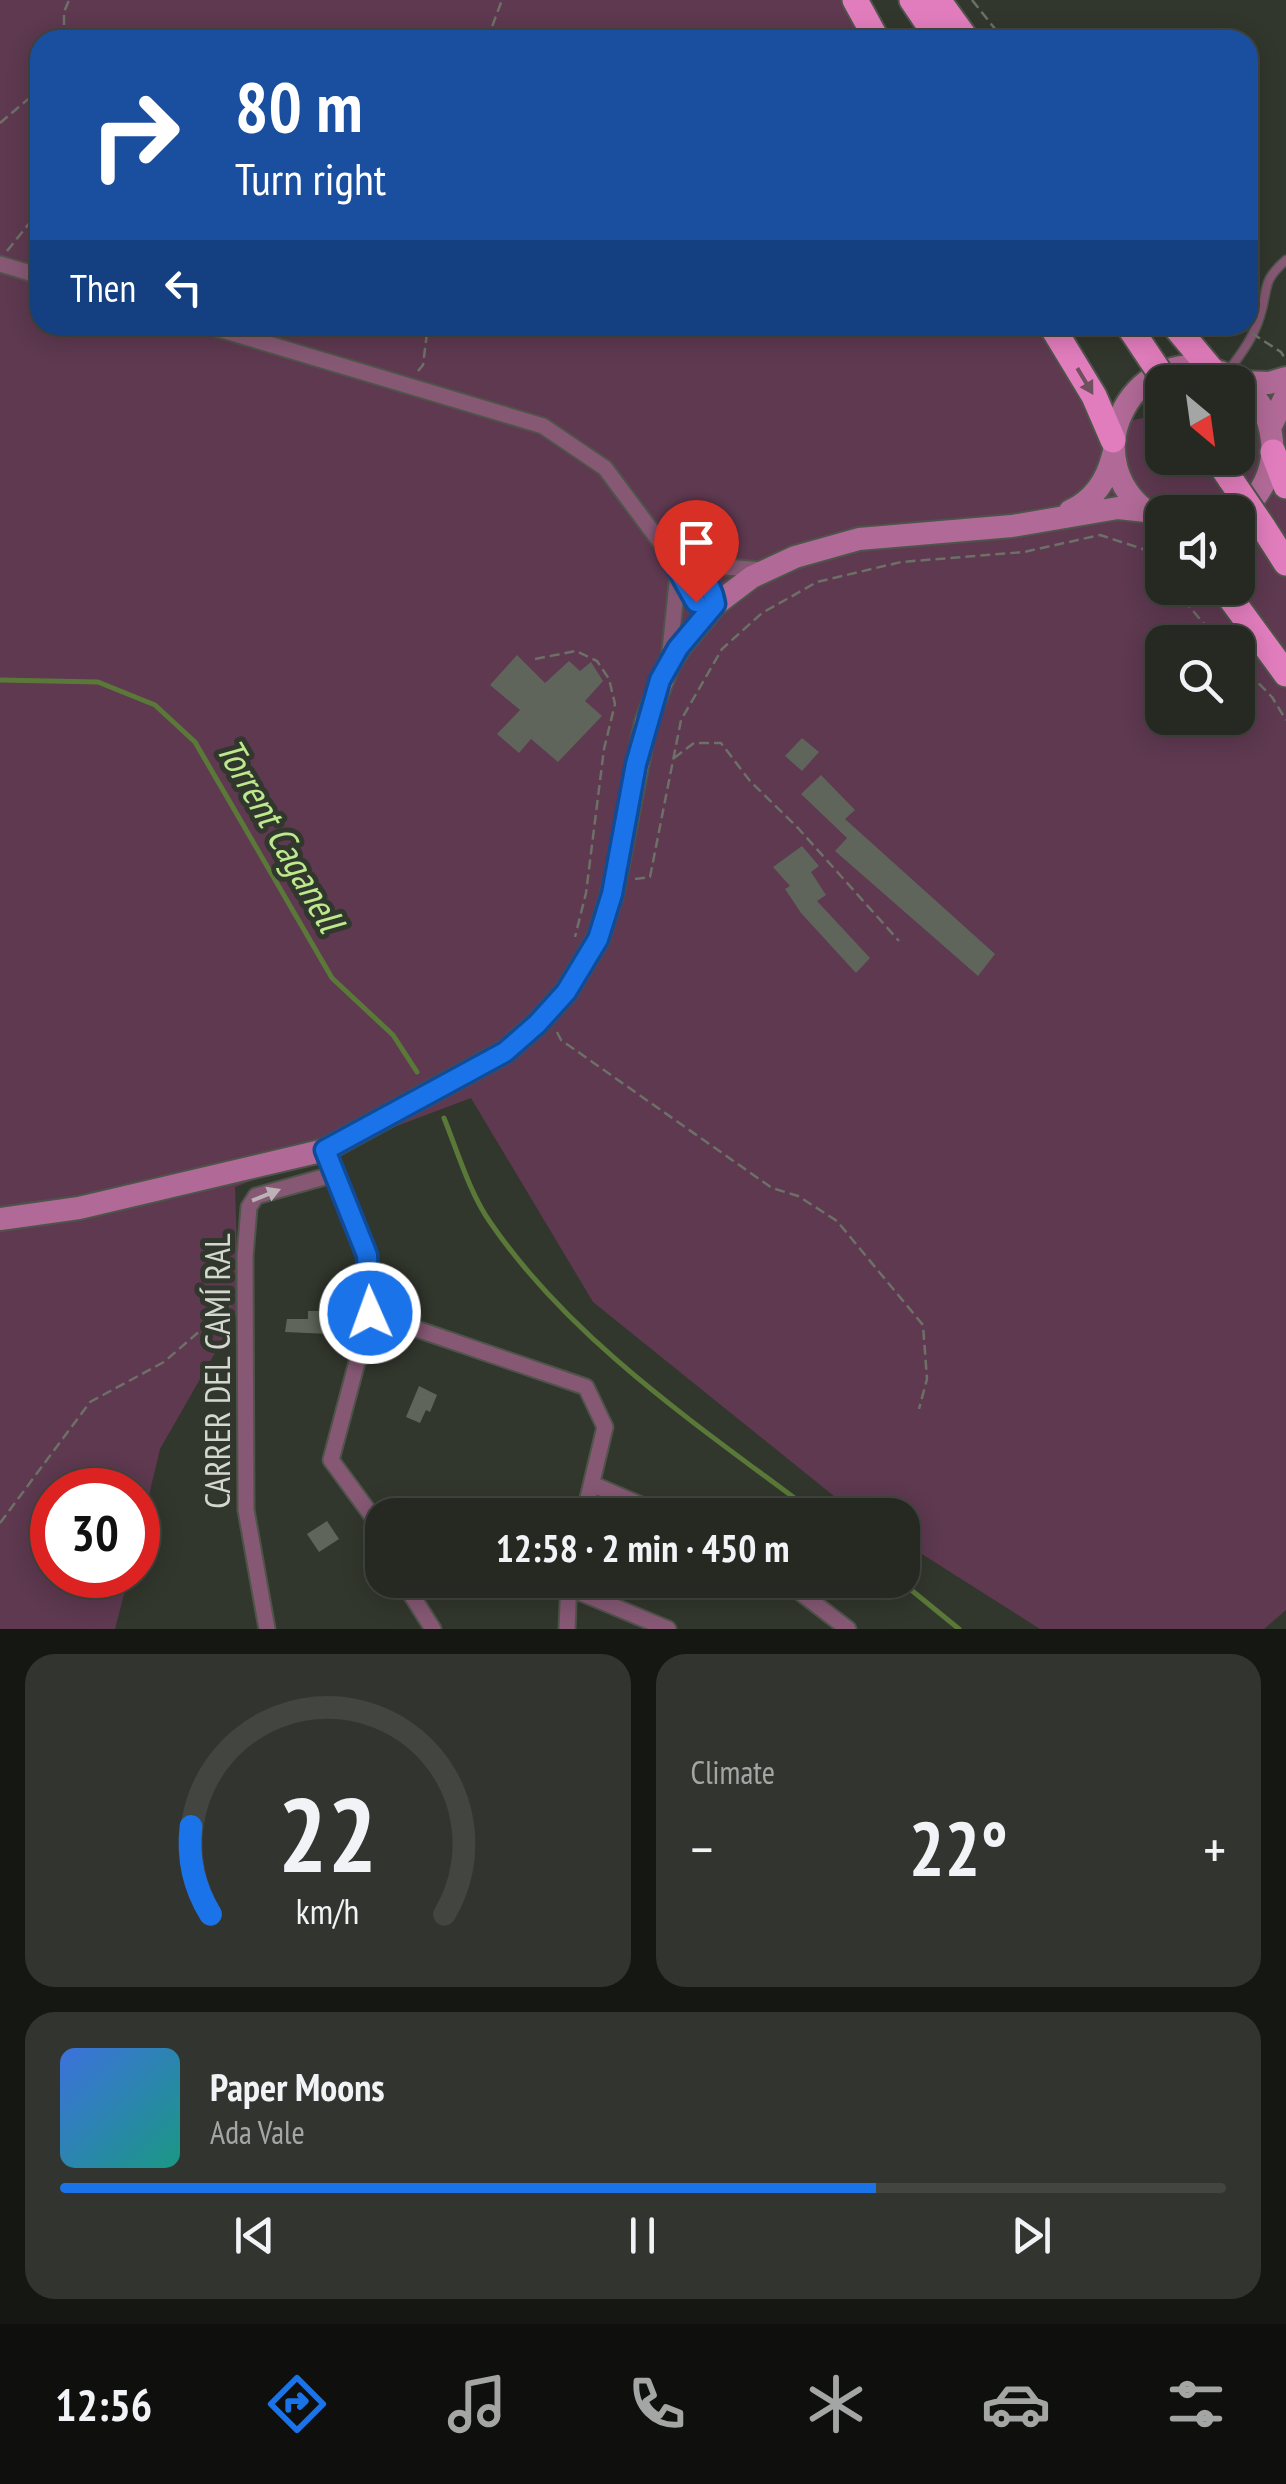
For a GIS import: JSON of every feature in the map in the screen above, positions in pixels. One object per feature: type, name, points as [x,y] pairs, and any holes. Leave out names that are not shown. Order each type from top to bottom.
[{"type":"highway","points":[[855,0],[872,30]]},
{"type":"highway","points":[[912,0],[932,30]]},
{"type":"highway","points":[[938,0],[960,30]]},
{"type":"highway","points":[[1057,335],[1094,396],[1113,447]]},
{"type":"highway","points":[[1135,335],[1155,365]]},
{"type":"highway","points":[[1184,335],[1216,365]]},
{"type":"highway","points":[[1271,440],[1286,486]]},
{"type":"highway","points":[[1228,475],[1286,563]]},
{"type":"highway","points":[[1236,605],[1286,674]]},
{"type":"main road","points":[[1255,381],[1268,383],[1286,378]]},
{"type":"main road","points":[[1049,520],[1089,500],[1106,476],[1119,417],[1145,383]]},
{"type":"main road","points":[[1255,498],[1260,494],[1271,440],[1286,395]]},
{"type":"main road","points":[[1255,398],[1271,440]]},
{"type":"main road","points":[[1113,447],[1124,487],[1145,507]]},
{"type":"main road","points":[[0,1219],[79,1208],[325,1150],[505,1052],[548,1012],[582,968],[598,939],[614,882],[646,722],[668,666],[715,604],[766,570],[858,539],[1049,520],[1118,508],[1145,514]]},
{"type":"street","points":[[0,262],[30,272]]},
{"type":"street","points":[[239,335],[543,426],[605,468],[669,554],[696,602],[715,604],[711,590],[694,566]]},
{"type":"street","points":[[669,554],[694,566],[766,570]]},
{"type":"street","points":[[668,666],[678,574]]},
{"type":"street","points":[[325,1150],[367,1255],[370,1313],[331,1460],[365,1506]]},
{"type":"street","name":"CARRER DEL CAMÍ RAL","points":[[267,1629],[246,1510],[245,1256],[252,1199],[334,1174]]},
{"type":"street","points":[[370,1313],[586,1388],[604,1427],[588,1498]]},
{"type":"street","points":[[592,1484],[625,1498]]},
{"type":"street","points":[[414,1598],[434,1629]]},
{"type":"street","points":[[566,1629],[567,1598]]},
{"type":"street","points":[[599,1598],[668,1629]]},
{"type":"street","points":[[808,1598],[848,1629]]},
{"type":"lane","points":[[1258,322],[1268,275],[1286,260]]},
{"type":"lane","points":[[1233,365],[1252,335]]},
{"type":"path","points":[[64,30],[68,0]]},
{"type":"path","points":[[491,30],[502,0]]},
{"type":"path","points":[[972,0],[996,30]]},
{"type":"path","points":[[0,123],[30,98]]},
{"type":"path","points":[[0,262],[30,223]]},
{"type":"path","points":[[407,385],[423,365],[427,335]]},
{"type":"path","points":[[1255,335],[1282,352],[1286,360]]},
{"type":"path","points":[[614,882],[650,876],[680,720],[722,649],[762,614],[817,582],[901,562],[1024,552],[1100,536],[1145,550]]},
{"type":"path","points":[[1188,605],[1205,625]]},
{"type":"path","points":[[535,659],[576,651],[597,661],[608,679],[615,704],[604,749],[586,893],[573,946]]},
{"type":"path","points":[[1255,680],[1286,720]]},
{"type":"path","points":[[673,759],[694,742],[721,743],[750,781],[798,828],[899,941]]},
{"type":"path","points":[[548,1012],[561,1040],[772,1188],[798,1196],[836,1221],[923,1326],[927,1379],[919,1409]]},
{"type":"path","points":[[0,1522],[90,1402],[164,1362],[246,1292]]},
{"type":"shaded area","points":[[0,0],[847,0],[864,30],[30,30],[30,335],[1045,335],[1100,427],[1145,418],[1145,475],[1255,475],[1255,394],[1286,388],[1286,1610],[1264,1629],[1040,1629],[920,1553],[920,1498],[836,1498],[593,1302],[471,1098],[235,1187],[239,1311],[160,1449],[155,1468],[30,1468],[30,1598],[123,1598],[115,1629],[0,1629]]},
{"type":"building","points":[[517,655],[545,683],[569,661],[580,671],[591,662],[603,681],[585,701],[602,716],[558,762],[531,739],[519,753],[497,734],[520,710],[490,685]]},
{"type":"building","points":[[802,738],[819,752],[802,771],[785,756]]},
{"type":"building","points":[[821,775],[855,810],[845,819],[995,954],[978,976],[835,851],[847,838],[801,794]]},
{"type":"building","points":[[802,846],[819,866],[811,872],[826,895],[817,901],[870,958],[856,973],[801,913],[785,889],[790,886],[773,867]]},
{"type":"building","points":[[308,1311],[329,1311],[329,1334],[285,1332],[287,1319],[308,1319]]},
{"type":"building","points":[[419,1386],[437,1395],[420,1423],[406,1417]]},
{"type":"building","points":[[327,1521],[339,1539],[319,1552],[307,1534]]},
{"type":"waterway","name":"Torrent Caganell","points":[[0,680],[98,682],[155,705],[195,742],[332,978],[393,1035],[417,1072]]},
{"type":"waterway","name":"Torrent Caganell","points":[[444,1118],[483,1211],[523,1266],[560,1307],[642,1381],[794,1498]]},
{"type":"waterway","name":"Torrent Caganell","points":[[920,1597],[959,1629]]},
{"type":"route","points":[[370,1313],[367,1255],[325,1150],[505,1052],[566,992],[598,939],[612,894],[636,764],[660,680],[678,648],[715,604],[711,590],[694,566],[669,554],[696,602]]}]
